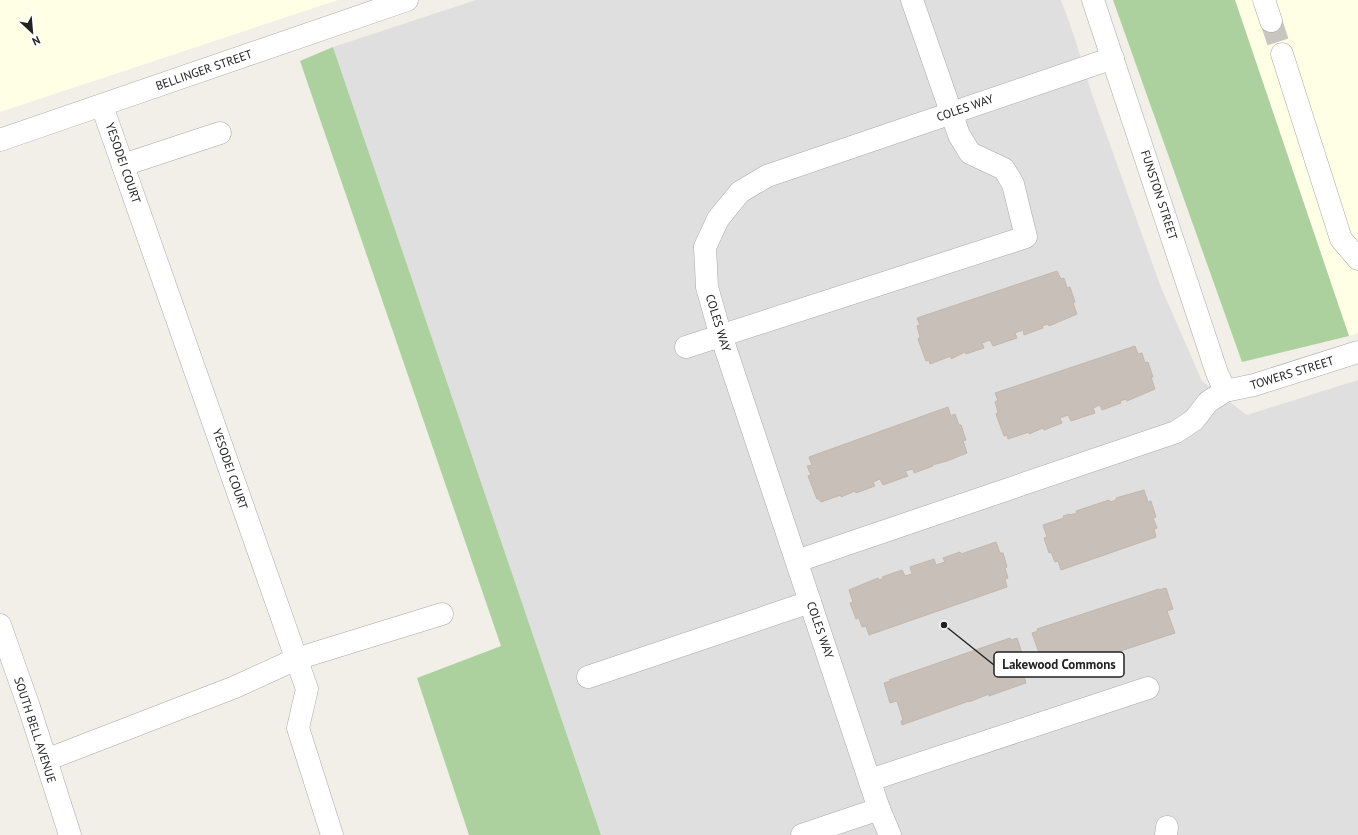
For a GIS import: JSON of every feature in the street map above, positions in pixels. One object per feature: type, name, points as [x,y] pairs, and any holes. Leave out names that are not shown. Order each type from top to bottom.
[{"type":"street","name":"BELLINGER STREET","points":[[0,140],[407,0]]},
{"type":"street","points":[[686,347],[1026,237],[1013,184],[1004,169],[970,153],[959,135],[912,0]]},
{"type":"street","name":"FUNSTON STREET","points":[[1093,0],[1217,373],[1225,391]]},
{"type":"street","points":[[1264,0],[1271,21]]},
{"type":"street","points":[[1282,54],[1341,239],[1358,259]]},
{"type":"street","name":"COLES WAY","points":[[890,835],[879,809],[721,335],[707,287],[705,247],[718,219],[740,192],[767,176],[1113,58]]},
{"type":"street","name":"YESODEI COURT","points":[[102,106],[307,689],[298,728],[332,835]]},
{"type":"street","points":[[123,165],[220,134]]},
{"type":"street","name":"TOWERS STREET","points":[[1225,391],[1254,385],[1358,352]]},
{"type":"street","points":[[797,561],[1176,432],[1194,420],[1208,402],[1225,391]]},
{"type":"street","points":[[588,677],[810,602]]},
{"type":"street","points":[[46,760],[235,687],[296,658],[442,614]]},
{"type":"street","name":"SOUTH BELL AVENUE","points":[[0,625],[70,835]]},
{"type":"street","points":[[870,780],[1148,688]]},
{"type":"street","points":[[802,835],[879,809]]},
{"type":"shaded area","points":[[0,0],[338,0],[0,112]]},
{"type":"shaded area","points":[[476,0],[1061,0],[1092,94],[1160,285],[1202,381],[1247,415],[1358,380],[1358,835],[601,835],[333,47]]},
{"type":"shaded area","points":[[1235,0],[1358,0],[1358,333],[1349,336]]},
{"type":"green space","points":[[1113,0],[1235,0],[1349,336],[1242,362]]},
{"type":"green space","points":[[333,47],[601,835],[469,835],[417,678],[501,646],[300,61]]},
{"type":"building","points":[[1057,271],[1061,279],[1064,278],[1067,288],[1070,287],[1077,314],[1049,326],[1048,324],[1042,326],[1043,328],[1024,335],[1023,330],[1015,333],[1017,338],[993,346],[990,340],[982,343],[984,348],[966,354],[965,352],[951,359],[951,356],[930,364],[929,360],[926,361],[918,339],[920,337],[917,326],[920,325],[917,318]]},
{"type":"building","points":[[1135,346],[1138,354],[1142,353],[1145,363],[1148,362],[1155,389],[1127,401],[1126,399],[1120,401],[1121,403],[1102,410],[1100,405],[1093,408],[1095,413],[1071,421],[1068,415],[1060,418],[1062,423],[1044,430],[1043,428],[1029,434],[1029,432],[1008,439],[1007,435],[1004,436],[996,414],[998,412],[995,402],[998,400],[995,393]]},
{"type":"building","points":[[948,407],[951,416],[955,414],[959,425],[961,425],[966,440],[963,441],[967,453],[914,473],[913,469],[905,471],[908,476],[883,485],[880,479],[873,482],[875,486],[856,493],[855,491],[841,497],[841,495],[821,502],[817,499],[808,476],[811,475],[807,466],[812,465],[809,457]]},
{"type":"building","points":[[1144,490],[1148,502],[1151,501],[1156,517],[1153,518],[1157,528],[1154,529],[1156,537],[1061,570],[1058,561],[1055,562],[1051,552],[1049,553],[1044,538],[1047,537],[1043,525],[1064,518],[1063,516],[1077,513],[1076,511],[1109,500],[1110,502],[1116,500],[1116,498]]},
{"type":"building","points":[[996,542],[1000,553],[1003,553],[1007,567],[1005,568],[1008,578],[1005,579],[1007,587],[869,635],[866,626],[862,627],[859,618],[856,619],[850,603],[853,602],[849,590],[878,578],[879,580],[883,579],[882,577],[902,570],[905,576],[912,574],[910,567],[934,559],[936,565],[945,562],[943,558],[960,552],[961,554]]},
{"type":"building","points":[[1166,588],[1173,609],[1167,611],[1175,633],[1051,674],[1050,671],[1052,670],[1045,651],[1039,653],[1032,633],[1038,631],[1037,629]]},
{"type":"building","points":[[1010,638],[1011,640],[1017,638],[1024,659],[1019,661],[1026,683],[989,696],[989,694],[902,725],[901,721],[903,720],[897,701],[890,703],[884,683]]},
{"type":"tunnel","points":[[1271,21],[1282,54]]},
{"type":"place","name":"Lakewood Commons","points":[[944,625]]}]
